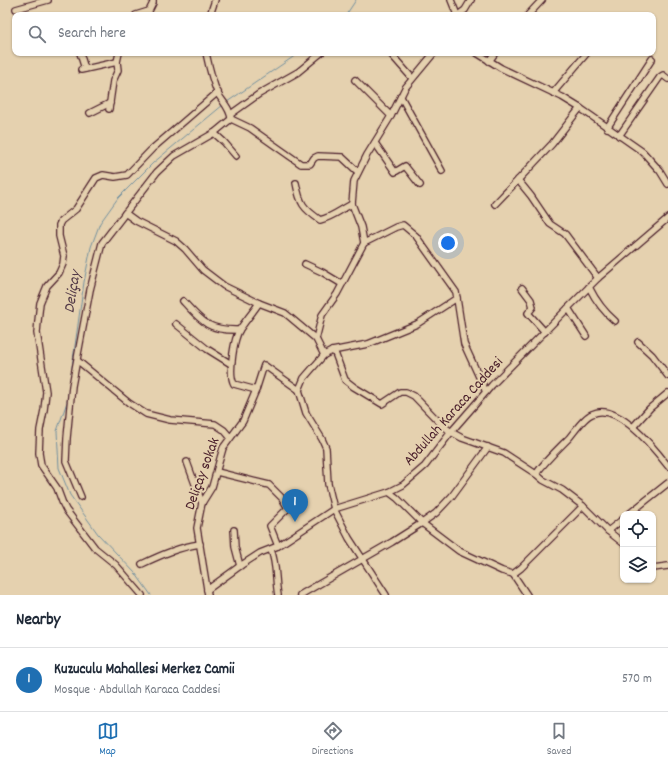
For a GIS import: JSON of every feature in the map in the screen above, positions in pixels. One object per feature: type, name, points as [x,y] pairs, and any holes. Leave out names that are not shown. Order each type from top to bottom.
[{"type":"street","points":[[16,9],[45,0]]},
{"type":"street","points":[[146,12],[149,11],[153,0]]},
{"type":"street","points":[[211,12],[215,0]]},
{"type":"street","points":[[452,0],[457,12]]},
{"type":"street","points":[[462,12],[471,0]]},
{"type":"street","points":[[533,0],[541,2]]},
{"type":"street","points":[[531,12],[541,2]]},
{"type":"street","points":[[81,56],[83,69],[117,62]]},
{"type":"street","points":[[90,114],[109,106],[113,81],[118,70],[118,56]]},
{"type":"street","points":[[207,56],[219,95],[230,114],[301,164],[310,164],[314,158],[318,156],[342,157],[358,172]]},
{"type":"street","points":[[81,497],[66,461],[67,438],[72,386],[78,361],[90,290],[102,243],[157,172],[174,156],[214,133],[230,114],[259,94],[298,72],[317,56]]},
{"type":"street","points":[[393,56],[412,78]]},
{"type":"street","points":[[364,243],[361,227],[352,204],[354,181],[405,88],[431,56]]},
{"type":"street","points":[[481,56],[489,62],[553,93],[580,108],[643,152],[660,171],[668,184]]},
{"type":"street","points":[[489,62],[493,56]]},
{"type":"street","points":[[553,93],[584,56]]},
{"type":"street","points":[[607,128],[652,59]]},
{"type":"street","points":[[619,136],[660,77],[663,75],[668,79]]},
{"type":"street","points":[[355,80],[391,116]]},
{"type":"street","points":[[142,595],[116,565],[95,548],[66,510],[57,488],[42,465],[39,453],[40,430],[46,392],[37,333],[40,303],[47,286],[59,273],[64,264],[64,256],[58,230],[61,221],[76,209],[96,178],[102,175],[115,177],[127,175],[152,149],[219,95]]},
{"type":"street","points":[[401,97],[442,171]]},
{"type":"street","points":[[495,204],[552,144],[580,108]]},
{"type":"street","points":[[214,133],[236,156]]},
{"type":"street","points":[[375,143],[395,172],[405,166],[420,185]]},
{"type":"street","points":[[518,180],[550,224],[565,234],[598,278]]},
{"type":"street","points":[[296,183],[304,208],[320,220],[331,217],[340,210],[352,204]]},
{"type":"street","points":[[125,212],[136,221],[176,242],[186,249],[202,270],[224,286],[259,303],[285,313],[316,339],[324,355]]},
{"type":"street","name":"Abdullah Karaca Caddesi","points":[[207,592],[240,566],[260,553],[278,546],[334,509],[389,492],[403,485],[426,466],[451,432],[486,392],[568,308],[598,278],[668,218]]},
{"type":"street","points":[[316,339],[322,315],[337,294],[364,243],[403,225],[416,236],[456,292],[464,344],[486,392]]},
{"type":"street","points":[[305,264],[342,284]]},
{"type":"street","points":[[589,287],[595,299],[604,311],[615,321]]},
{"type":"street","points":[[522,288],[531,300],[533,307],[528,313],[545,332]]},
{"type":"street","points":[[386,595],[349,538],[334,509],[328,484],[326,448],[306,413],[299,390],[304,378],[324,355],[332,351],[368,344],[417,324],[457,298]]},
{"type":"street","points":[[183,301],[197,317],[214,328],[239,330]]},
{"type":"street","points":[[256,390],[234,384],[232,380],[231,364],[239,330],[259,303]]},
{"type":"street","points":[[568,308],[586,336]]},
{"type":"street","points":[[176,324],[207,349],[231,364]]},
{"type":"street","points":[[638,342],[652,355],[668,376]]},
{"type":"street","points":[[332,351],[335,353],[345,380],[354,387],[382,404],[400,392],[406,392],[414,396],[440,423],[451,432],[462,438],[504,453],[543,480],[562,490],[583,506],[620,541]]},
{"type":"street","points":[[78,361],[146,414],[170,420],[215,424],[224,430],[230,437]]},
{"type":"street","name":"Deliçay sokak","points":[[207,592],[198,528],[202,503],[212,487],[222,448],[243,421],[256,390],[264,365],[299,390]]},
{"type":"street","points":[[633,427],[650,408],[668,393]]},
{"type":"street","points":[[536,474],[545,460],[568,439],[590,414],[597,412],[614,414],[633,427],[660,455],[668,466]]},
{"type":"street","points":[[300,595],[363,559],[436,513],[452,496],[488,447]]},
{"type":"street","points":[[187,462],[202,503]]},
{"type":"street","points":[[217,472],[269,485],[282,498],[288,508],[270,526],[278,546]]},
{"type":"street","points":[[633,511],[668,483]]},
{"type":"street","points":[[389,492],[422,523],[459,551],[502,571],[513,574],[527,595]]},
{"type":"street","points":[[513,574],[521,568],[583,506]]},
{"type":"street","points":[[608,531],[620,521]]},
{"type":"street","points":[[234,530],[235,547],[240,566]]},
{"type":"street","points":[[142,564],[165,553],[186,546],[200,544]]},
{"type":"street","points":[[271,550],[274,558],[278,595]]},
{"type":"street","points":[[656,568],[668,566]]},
{"type":"waterway","name":"Deliçay","points":[[348,12],[356,0]]},
{"type":"waterway","name":"Deliçay","points":[[227,102],[295,56]]},
{"type":"waterway","name":"Deliçay","points":[[151,595],[136,574],[98,534],[70,495],[59,468],[57,431],[67,402],[84,282],[91,247],[100,223],[118,198],[153,163],[223,105]]},
{"type":"place","name":"Kuzuculu Mahallesi Merkez Camii","points":[[295,522]]}]
